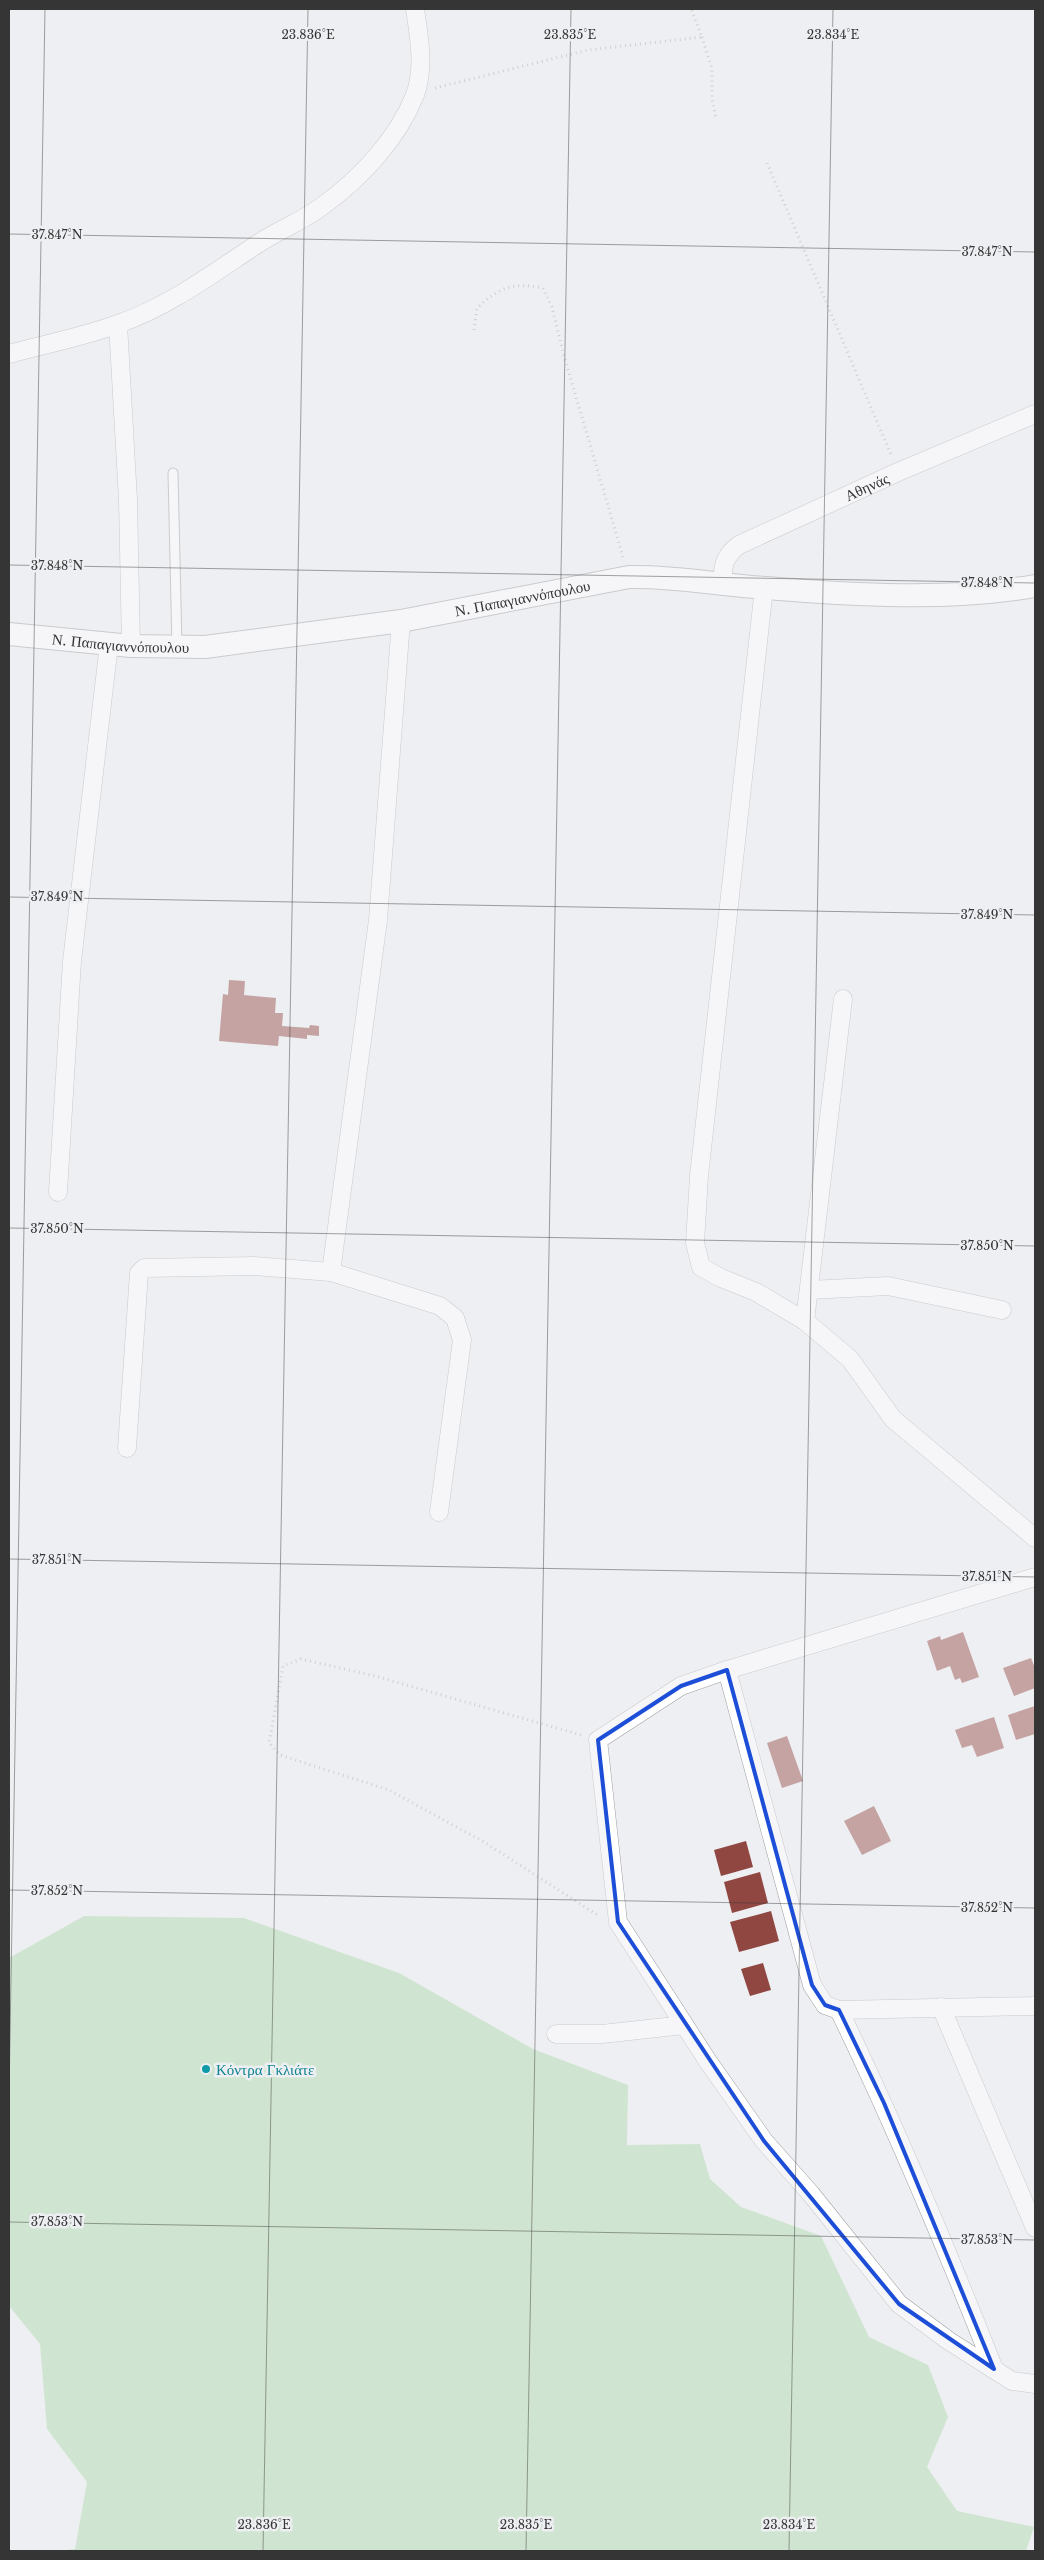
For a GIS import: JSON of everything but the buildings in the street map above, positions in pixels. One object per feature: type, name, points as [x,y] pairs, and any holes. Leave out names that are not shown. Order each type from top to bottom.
[{"type":"street","points":[[9,354],[118,324],[156,308],[199,283],[258,243],[321,207],[365,170],[396,131],[415,94],[421,72],[415,9]]},
{"type":"street","points":[[118,324],[128,500],[132,646]]},
{"type":"street","name":"Αθηνάς","points":[[722,583],[727,553],[739,545],[898,472],[1035,414]]},
{"type":"street","name":"Ν. Παπαγιαννόπουλου","points":[[9,634],[132,646],[205,647],[401,621],[629,577],[662,576],[764,588],[927,594],[998,592],[1035,586]]},
{"type":"street","points":[[764,588],[699,1176],[695,1243],[701,1267],[721,1278],[756,1292],[805,1321],[850,1359],[893,1418],[1035,1538]]},
{"type":"street","points":[[331,1272],[378,920],[401,621]]},
{"type":"street","points":[[58,1192],[72,961],[110,644]]},
{"type":"street","points":[[805,1321],[843,999]]},
{"type":"street","points":[[127,1448],[139,1273],[144,1268],[254,1266],[331,1272],[440,1306],[456,1318],[462,1340],[439,1512]]},
{"type":"street","points":[[809,1290],[888,1286],[1002,1310]]},
{"type":"street","points":[[1035,1577],[727,1670],[681,1686],[598,1740],[618,1922],[684,2025],[764,2141],[811,2194],[899,2304],[949,2341],[1012,2381],[1035,2384]]},
{"type":"street","points":[[727,1670],[812,1985],[825,2005],[839,2010],[1035,2006]]},
{"type":"street","points":[[941,2007],[1035,2228]]},
{"type":"street","points":[[839,2010],[884,2103],[942,2238],[994,2369]]},
{"type":"street","points":[[556,2034],[602,2034],[684,2025]]},
{"type":"lane","points":[[173,473],[178,647]]},
{"type":"path","points":[[691,9],[712,70],[712,99],[716,118]]},
{"type":"path","points":[[415,94],[588,50],[702,37]]},
{"type":"path","points":[[767,162],[898,472]]},
{"type":"path","points":[[474,330],[476,308],[495,292],[523,284],[543,288],[552,307],[564,356],[629,577]]},
{"type":"path","points":[[598,1740],[375,1676],[301,1659],[283,1666],[269,1743],[280,1755],[389,1790],[484,1842],[597,1916],[618,1922]]},
{"type":"highlighted area","points":[[727,1670],[812,1985],[825,2005],[839,2010],[884,2103],[994,2369],[899,2304],[764,2141],[618,1922],[598,1740],[681,1686]]},
{"type":"green space","points":[[84,1916],[244,1918],[399,1973],[533,2049],[628,2085],[627,2145],[700,2144],[710,2179],[741,2207],[821,2236],[869,2337],[928,2365],[948,2417],[927,2467],[957,2511],[1034,2527],[1026,2551],[58,2551],[75,2549],[87,2482],[47,2429],[40,2344],[9,2306],[9,1958]]},
{"type":"place","name":"Κόντρα Γκλιάτε","points":[[206,2069]]}]
